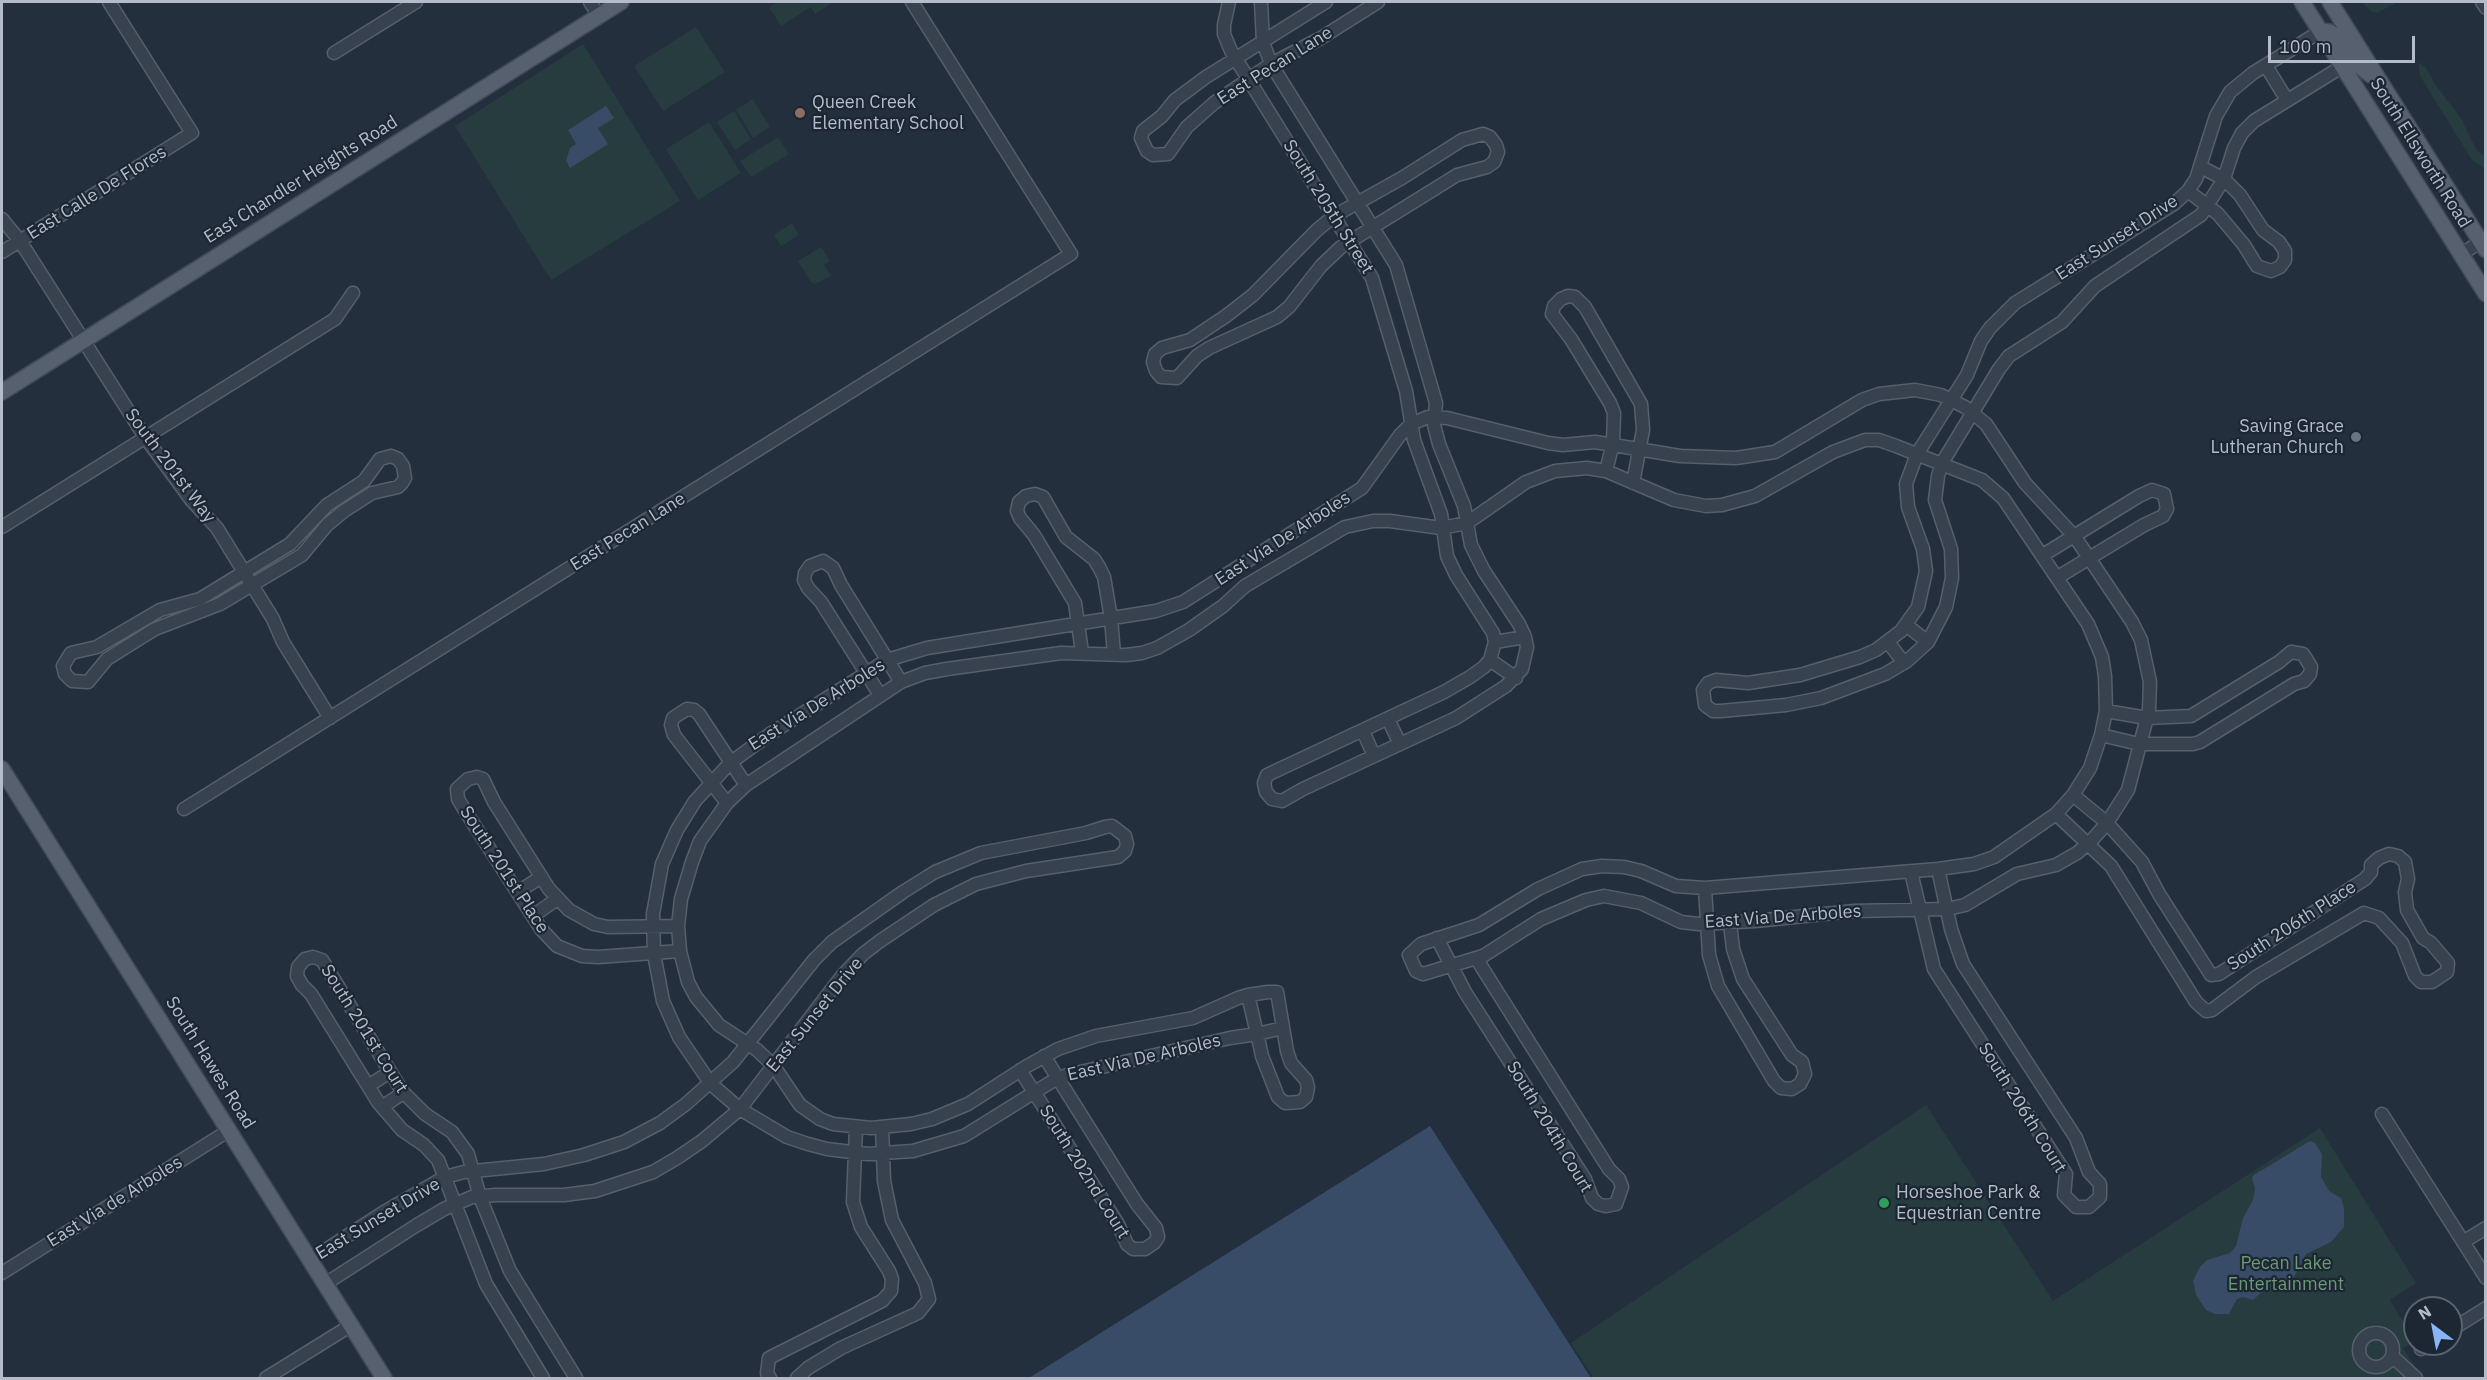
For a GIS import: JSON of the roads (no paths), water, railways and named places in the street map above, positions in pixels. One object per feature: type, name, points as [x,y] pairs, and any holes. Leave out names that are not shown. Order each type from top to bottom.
[{"type":"main road","name":"East Chandler Heights Road","points":[[2,392],[621,2]]},
{"type":"main road","name":"South Ellsworth Road","points":[[2302,2],[2486,294]]},
{"type":"main road","name":"South Ellsworth Road","points":[[2330,2],[2484,243]]},
{"type":"main road","points":[[2321,31],[2329,32],[2339,38],[2358,65],[2379,80]]},
{"type":"main road","name":"South Hawes Road","points":[[2,770],[384,1378]]},
{"type":"street","name":"East Calle De Flores","points":[[2,252],[192,134],[109,2]]},
{"type":"street","points":[[334,53],[416,2]]},
{"type":"street","points":[[590,2],[599,16]]},
{"type":"street","name":"East Pecan Lane","points":[[184,809],[1071,254],[912,2]]},
{"type":"street","name":"South 205th Street","points":[[1229,2],[1225,13],[1224,34],[1235,58],[1372,278],[1406,391],[1414,440],[1441,514],[1441,528],[1450,565],[1493,633],[1495,642]]},
{"type":"street","name":"South 205th Street","points":[[1261,2],[1263,42],[1271,64],[1374,227],[1401,276],[1436,403],[1434,425],[1439,444],[1464,506],[1471,545],[1525,637]]},
{"type":"street","name":"East Pecan Lane","points":[[1326,2],[1235,58],[1175,100],[1162,116],[1143,131],[1141,138],[1147,151],[1161,156],[1168,154],[1200,113],[1271,64],[1321,38],[1378,2]]},
{"type":"street","points":[[2482,2],[2486,8]]},
{"type":"street","name":"East Sunset Drive","points":[[1904,663],[1885,674],[1852,687],[1821,698],[1786,705],[1713,711],[1705,705],[1702,697],[1703,690],[1708,683],[1716,680],[1748,682],[1800,675],[1860,657],[1888,642],[1906,625],[1918,607],[1926,571],[1923,549],[1905,494],[1906,484],[1917,454],[1967,375],[1981,342],[2000,315],[2015,303],[2159,214],[2188,191],[2201,167],[2216,116],[2230,92],[2321,31]]},
{"type":"street","points":[[2266,66],[2287,100]]},
{"type":"street","name":"East Sunset Drive","points":[[1936,461],[1959,438],[1969,410],[2009,356],[2062,322],[2095,286],[2190,224],[2208,206],[2224,179],[2234,148],[2242,133],[2254,121],[2343,66]]},
{"type":"street","points":[[1483,134],[1490,137],[1496,145],[1498,152],[1494,162],[1456,175],[1331,255],[1289,307],[1277,317],[1209,348],[1197,356],[1177,378],[1161,377],[1153,362],[1155,354],[1162,348],[1190,340],[1253,296],[1317,230],[1334,216],[1358,203],[1462,140],[1483,134]]},
{"type":"street","points":[[2188,191],[2228,224],[2257,266],[2271,271],[2280,267],[2285,260],[2285,251],[2279,242],[2263,230],[2240,195],[2224,179],[2201,167]]},
{"type":"street","name":"South 201st Way","points":[[2,219],[20,241],[145,437],[192,501],[217,528],[330,718]]},
{"type":"street","points":[[2461,255],[2484,243]]},
{"type":"street","points":[[2,527],[335,319],[353,293]]},
{"type":"street","points":[[1606,471],[1613,443],[1614,413],[1571,339],[1552,314],[1554,306],[1568,296],[1580,300],[1637,395],[1642,414],[1641,449],[1633,483]]},
{"type":"street","points":[[1411,424],[1420,419],[1436,416],[1548,443],[1613,443],[1703,458],[1758,456],[1789,445],[1854,405],[1879,394],[1915,390],[1935,393],[1969,410],[1986,424],[2025,483],[2075,537],[2089,558]]},
{"type":"street","name":"East Via De Arboles","points":[[1411,424],[1400,435],[1367,482],[1345,501],[1183,602],[1156,611],[1079,625],[927,648],[888,660],[742,752],[730,763],[710,783],[686,815],[662,864],[655,897],[653,927],[654,954],[659,984],[669,1017],[690,1056],[711,1084],[740,1109],[787,1137],[827,1149],[856,1153],[882,1154],[913,1151],[964,1136],[1058,1079],[1088,1070],[1283,1028],[1277,992],[1248,995],[1193,1018],[1096,1036],[1044,1056],[984,1095],[951,1112],[910,1124],[856,1127],[833,1124],[809,1113],[793,1096],[773,1065],[719,1025],[696,997],[688,982],[680,951],[678,926],[681,899],[700,841],[727,803],[746,784],[902,682],[925,673],[947,669],[1082,652],[1142,653],[1172,640],[1207,618],[1245,586],[1345,527],[1373,520],[1390,520],[1441,528],[1467,523],[1538,476],[1571,468],[1606,471],[1674,500],[1706,506],[1722,505],[1755,496],[1833,452],[1865,440],[1879,440],[1936,461]]},
{"type":"street","points":[[391,456],[401,462],[405,478],[398,487],[372,493],[344,511],[327,525],[302,555],[253,586],[206,611],[163,625],[107,659],[88,682],[72,681],[64,674],[63,666],[71,653],[97,647],[160,610],[201,599],[295,540],[316,516],[327,505],[364,481],[380,459],[391,456]]},
{"type":"street","points":[[1888,642],[1904,663],[1928,642],[1946,607],[1952,570],[1951,549],[1935,500],[1936,461],[1982,480],[1994,488],[2058,577],[2163,516],[2168,509],[2164,494],[2159,490],[2147,492],[2043,555]]},
{"type":"street","points":[[1082,652],[1075,603],[1017,511],[1019,502],[1026,496],[1035,494],[1043,497],[1066,537],[1094,559],[1104,577],[1114,654]]},
{"type":"street","points":[[316,516],[327,525]]},
{"type":"street","name":"East Via De Arboles","points":[[2058,577],[2080,609],[2095,638],[2105,676],[2106,711],[2102,735],[2090,768],[2073,795],[2055,814],[1994,857],[1974,864],[1911,872],[1705,888],[1676,886],[1641,871],[1624,867],[1602,866],[1581,869],[1538,889],[1479,926],[1437,938],[1414,949],[1409,955],[1411,963],[1423,974],[1476,958],[1542,919],[1586,900],[1604,896],[1641,903],[1681,922],[1706,924],[1854,911],[1947,909],[1965,905],[2017,874],[2056,865],[2088,844],[2107,823],[2128,790],[2147,718],[2150,682],[2141,640],[2132,622],[2089,558]]},
{"type":"street","points":[[880,695],[804,580],[805,573],[816,563],[823,561],[833,568],[841,585],[902,682]]},
{"type":"street","points":[[201,599],[206,611]]},
{"type":"street","points":[[1906,625],[1928,642]]},
{"type":"street","points":[[114,637],[122,649]]},
{"type":"street","points":[[1525,637],[1526,659],[1516,678],[1456,718],[1282,801],[1272,799],[1266,792],[1264,783],[1267,776],[1388,719],[1470,677],[1484,668],[1490,660],[1495,642],[1525,637]]},
{"type":"street","points":[[2102,735],[2139,744],[2200,742],[2294,684],[2304,681],[2310,674],[2311,667],[2303,654],[2290,651],[2279,662],[2197,714],[2147,718],[2106,711]]},
{"type":"street","points":[[1490,660],[1516,678]]},
{"type":"street","points":[[727,803],[674,735],[671,725],[673,718],[687,709],[699,714],[746,784]]},
{"type":"street","points":[[1388,719],[1400,744]]},
{"type":"street","points":[[1363,731],[1374,756]]},
{"type":"street","name":"South 201st Place","points":[[678,926],[616,928],[594,924],[569,910],[557,899],[541,877],[494,802],[483,779],[477,777],[468,779],[457,789],[458,799],[549,939],[568,951],[582,956],[680,951]]},
{"type":"street","points":[[2073,795],[2107,823]]},
{"type":"street","points":[[2055,814],[2088,844]]},
{"type":"street","name":"South 206th Place","points":[[2088,844],[2111,866],[2196,1002],[2206,1011],[2212,1010],[2256,977],[2364,913],[2379,918],[2402,943],[2415,976],[2421,982],[2432,982],[2447,972],[2448,963],[2431,943],[2423,938],[2407,910],[2405,892],[2408,879],[2405,862],[2398,856],[2389,854],[2379,858],[2371,865],[2371,872],[2365,879],[2224,970],[2211,975],[2159,894],[2142,862],[2107,823]]},
{"type":"street","name":"East Sunset Drive","points":[[310,1260],[384,1212],[445,1177],[474,1170],[544,1164],[584,1155],[624,1142],[660,1123],[711,1084],[748,1045],[802,974],[827,947],[874,912],[935,872],[981,853],[1086,833],[1105,827],[1112,826],[1119,829],[1125,836],[1127,844],[1125,851],[1118,857],[1000,877],[955,893],[880,941],[853,963],[740,1109],[702,1141],[653,1172],[595,1191],[564,1195],[496,1195],[454,1204],[325,1284]]},
{"type":"street","points":[[1938,869],[1947,909]]},
{"type":"street","points":[[1911,872],[1920,909]]},
{"type":"street","points":[[518,892],[541,877]]},
{"type":"street","points":[[1705,888],[1709,955],[1718,986],[1774,1081],[1781,1088],[1792,1089],[1800,1084],[1805,1074],[1802,1062],[1792,1055],[1743,979],[1732,949],[1730,923]]},
{"type":"street","points":[[533,916],[557,899]]},
{"type":"street","name":"South 206th Court","points":[[1920,909],[1929,954],[1939,978],[2066,1174],[2064,1195],[2076,1207],[2090,1207],[2100,1197],[2100,1184],[2089,1172],[2076,1138],[1963,964],[1955,943],[1947,909]]},
{"type":"street","name":"South 204th Court","points":[[1437,938],[1465,992],[1585,1179],[1592,1198],[1598,1204],[1606,1206],[1616,1204],[1622,1187],[1619,1179],[1609,1168],[1476,958]]},
{"type":"street","name":"South 201st Court","points":[[543,1378],[486,1284],[438,1160],[432,1152],[402,1130],[368,1086],[297,975],[298,967],[305,959],[313,957],[322,960],[404,1093],[413,1104],[443,1124],[460,1141],[468,1154],[480,1197],[514,1280],[576,1378]]},
{"type":"street","points":[[1248,995],[1265,1066],[1278,1097],[1285,1103],[1300,1102],[1306,1097],[1308,1088],[1306,1080],[1291,1063],[1283,1028]]},
{"type":"street","name":"South 202nd Court","points":[[1020,1071],[1118,1224],[1127,1244],[1134,1249],[1146,1249],[1155,1243],[1158,1237],[1156,1228],[1142,1211],[1044,1056]]},
{"type":"street","points":[[368,1086],[390,1072]]},
{"type":"street","points":[[382,1107],[404,1093]]},
{"type":"street","points":[[2382,1114],[2486,1278]]},
{"type":"street","points":[[770,1378],[767,1365],[774,1354],[882,1301],[891,1291],[892,1279],[889,1271],[861,1227],[855,1208],[852,1182],[856,1153],[856,1127]]},
{"type":"street","points":[[797,1378],[808,1368],[841,1348],[918,1313],[928,1299],[925,1283],[892,1220],[884,1181],[882,1127]]},
{"type":"street","name":"East Via de Arboles","points":[[2,1273],[228,1131]]},
{"type":"street","points":[[2463,1242],[2486,1228]]},
{"type":"street","points":[[2463,1322],[2486,1308]]},
{"type":"street","points":[[266,1378],[350,1326]]},
{"type":"street","points":[[2392,1356],[2416,1378]]},
{"type":"water","points":[[606,106],[614,118],[598,128],[608,144],[570,168],[566,161],[570,148],[576,144],[568,130]]},
{"type":"water","points":[[1430,1126],[1591,1378],[1029,1378]]},
{"type":"water","points":[[2310,1141],[2315,1143],[2322,1154],[2321,1177],[2329,1191],[2341,1198],[2344,1208],[2344,1227],[2331,1242],[2306,1254],[2293,1279],[2264,1290],[2253,1300],[2243,1297],[2237,1299],[2229,1314],[2215,1314],[2206,1310],[2196,1295],[2193,1281],[2200,1267],[2207,1260],[2230,1253],[2236,1246],[2243,1218],[2253,1200],[2255,1189],[2252,1178]]},
{"type":"place","name":"Queen Creek Elementary School","points":[[800,113]]},
{"type":"place","name":"Saving Grace Lutheran Church","points":[[2356,437]]},
{"type":"place","name":"Horseshoe Park & Equestrian Centre","points":[[1884,1203]]},
{"type":"park label","name":"Pecan Lake Entertainment","points":[[2286,1274]]}]
